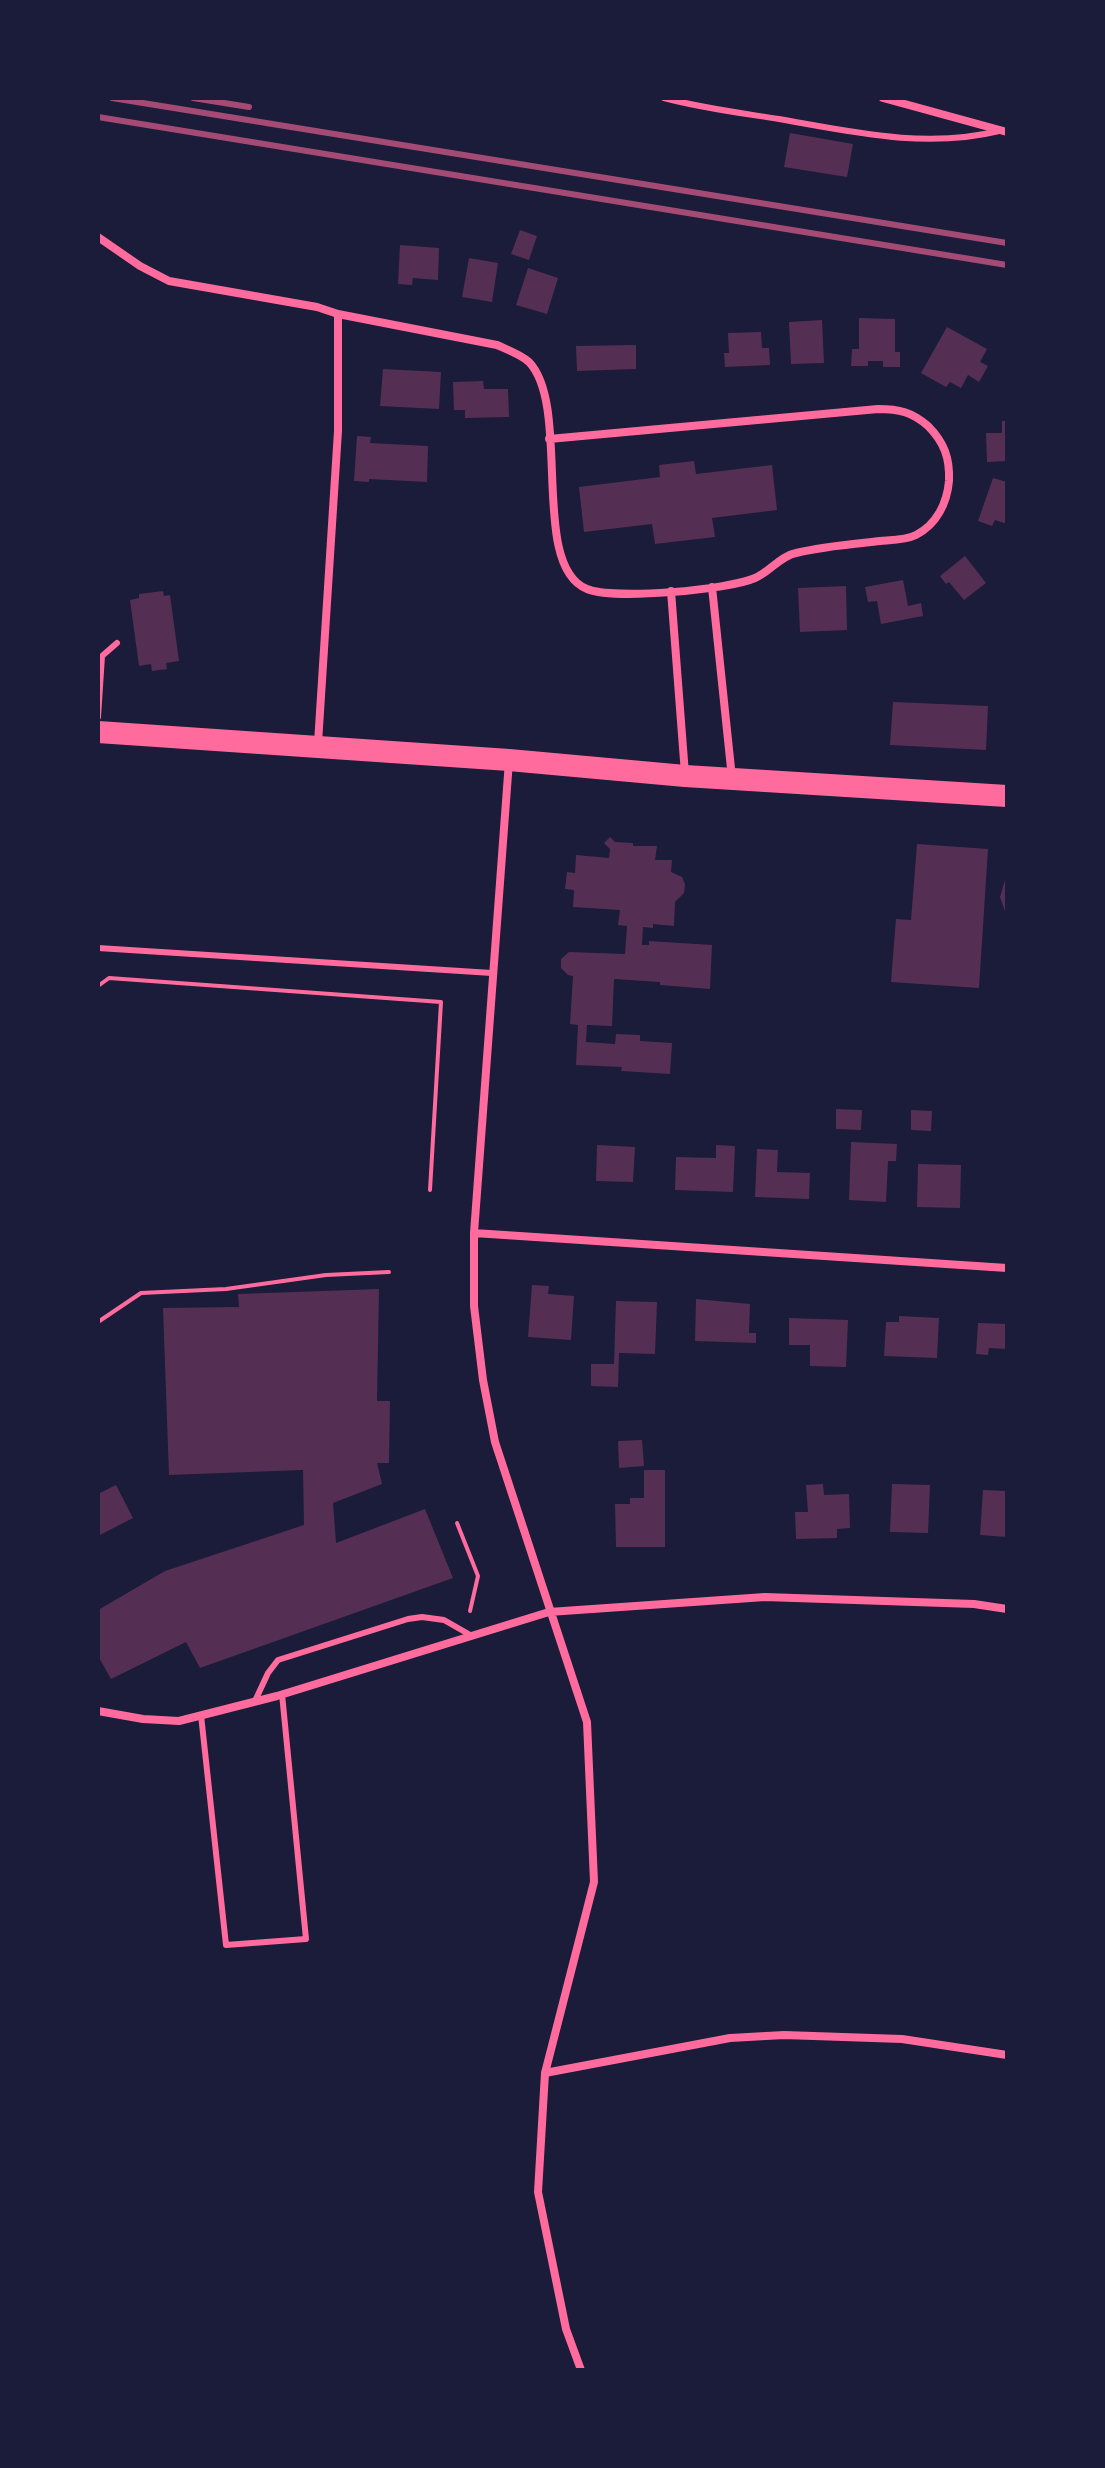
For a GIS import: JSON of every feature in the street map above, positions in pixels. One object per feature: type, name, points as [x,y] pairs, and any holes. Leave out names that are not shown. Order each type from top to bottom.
[{"type":"highway","points":[[98,732],[509,760],[685,776],[1007,796]]},
{"type":"street","points":[[883,98],[904,100],[1004,131]]},
{"type":"street","points":[[98,237],[140,266],[169,281],[317,307],[338,314],[497,345],[521,356],[541,382],[545,399],[550,473],[561,557],[569,575],[586,589],[614,594],[712,587],[756,578],[793,553],[912,537],[935,520],[946,496],[949,471],[942,443],[914,415],[896,409],[549,439]]},
{"type":"street","points":[[317,748],[338,431],[338,314]]},
{"type":"street","points":[[712,587],[733,779]]},
{"type":"street","points":[[671,591],[685,776]]},
{"type":"street","points":[[509,760],[474,1233],[474,1306],[493,1432],[587,1722],[594,1882],[545,2073],[538,2192],[566,2329],[581,2370]]},
{"type":"street","points":[[474,1233],[1007,1268]]},
{"type":"street","points":[[98,1711],[143,1719],[179,1721],[282,1694],[549,1612],[765,1597],[974,1604],[1007,1609]]},
{"type":"street","points":[[545,2073],[730,2038],[784,2035],[902,2039],[1007,2055]]},
{"type":"lane","points":[[664,98],[896,138],[955,140],[1004,131]]},
{"type":"lane","points":[[98,717],[102,656],[117,643]]},
{"type":"lane","points":[[98,948],[492,973]]},
{"type":"lane","points":[[255,1701],[278,1660],[408,1619],[444,1620],[472,1636]]},
{"type":"lane","points":[[201,1715],[226,1945],[306,1939],[282,1694]]},
{"type":"path","points":[[98,986],[109,978],[441,1002],[430,1190]]},
{"type":"path","points":[[98,1322],[141,1293],[226,1289],[326,1275],[389,1272]]},
{"type":"path","points":[[457,1523],[478,1576],[470,1611]]},
{"type":"building","points":[[790,133],[853,144],[847,177],[784,167]]},
{"type":"building","points":[[520,230],[537,236],[529,260],[511,254]]},
{"type":"building","points":[[400,245],[439,248],[438,280],[413,278],[412,285],[398,284]]},
{"type":"building","points":[[469,258],[498,263],[492,302],[462,297]]},
{"type":"building","points":[[528,268],[558,278],[547,314],[516,305]]},
{"type":"building","points":[[859,318],[895,319],[895,352],[900,352],[900,367],[883,367],[883,361],[868,361],[868,366],[851,366],[852,349],[859,349]]},
{"type":"building","points":[[822,320],[824,363],[791,364],[789,322]]},
{"type":"building","points":[[947,327],[987,349],[980,362],[988,366],[979,382],[968,375],[961,388],[950,382],[946,387],[921,373]]},
{"type":"building","points":[[761,332],[762,348],[769,348],[770,365],[725,367],[724,353],[729,353],[728,333]]},
{"type":"building","points":[[636,345],[636,369],[577,371],[576,346]]},
{"type":"building","points":[[383,369],[441,372],[439,409],[380,406]]},
{"type":"building","points":[[483,381],[484,389],[508,389],[509,417],[465,418],[465,410],[454,410],[453,382]]},
{"type":"building","points":[[1002,421],[1007,421],[1007,461],[987,462],[986,433],[1002,433]]},
{"type":"building","points":[[357,436],[371,437],[370,443],[428,446],[427,482],[354,481]]},
{"type":"building","points":[[694,461],[696,474],[772,465],[777,510],[712,518],[715,537],[655,544],[652,524],[584,532],[579,487],[660,477],[659,465]]},
{"type":"building","points":[[993,478],[1007,482],[1007,524],[995,520],[992,526],[978,521]]},
{"type":"building","points":[[965,556],[986,583],[964,600],[940,576]]},
{"type":"building","points":[[903,580],[908,606],[921,603],[923,616],[881,624],[877,601],[868,602],[865,587]]},
{"type":"building","points":[[846,586],[847,630],[800,632],[798,588]]},
{"type":"building","points":[[163,591],[164,596],[170,595],[179,661],[166,663],[167,669],[152,671],[151,664],[139,666],[130,600],[139,598],[139,594]]},
{"type":"building","points":[[893,702],[988,706],[986,750],[890,745]]},
{"type":"building","points":[[610,837],[615,842],[633,843],[633,846],[657,846],[655,860],[672,860],[671,872],[682,877],[685,884],[684,893],[675,902],[674,926],[653,924],[653,928],[643,927],[642,945],[649,945],[649,941],[712,945],[710,989],[614,979],[612,1026],[587,1025],[586,1042],[615,1044],[616,1034],[640,1035],[640,1041],[672,1043],[670,1074],[576,1065],[578,1025],[570,1024],[573,976],[561,968],[561,959],[569,952],[625,954],[627,926],[618,925],[620,910],[573,907],[574,890],[565,889],[567,872],[575,873],[576,855],[609,858],[610,849],[604,843]]},
{"type":"building","points":[[917,844],[988,849],[979,988],[891,982],[896,919],[911,920]]},
{"type":"building","points":[[1007,873],[1007,917],[1000,897]]},
{"type":"building","points":[[836,1109],[862,1110],[861,1130],[836,1129]]},
{"type":"building","points":[[911,1110],[932,1111],[931,1131],[911,1130]]},
{"type":"building","points":[[851,1142],[897,1144],[896,1161],[888,1161],[886,1202],[849,1200]]},
{"type":"building","points":[[597,1145],[635,1147],[633,1182],[596,1181]]},
{"type":"building","points":[[716,1145],[735,1146],[733,1192],[675,1190],[676,1157],[716,1158]]},
{"type":"building","points":[[757,1149],[778,1150],[777,1172],[810,1173],[809,1199],[755,1197]]},
{"type":"building","points":[[918,1164],[961,1165],[960,1208],[917,1207]]},
{"type":"building","points":[[532,1285],[549,1286],[548,1294],[574,1296],[571,1340],[528,1337]]},
{"type":"building","points":[[379,1289],[377,1401],[390,1401],[389,1463],[377,1463],[382,1484],[333,1503],[336,1543],[425,1509],[453,1578],[200,1668],[186,1642],[111,1679],[98,1656],[98,1610],[165,1571],[304,1525],[303,1470],[169,1475],[163,1308],[239,1307],[238,1294]]},
{"type":"building","points":[[696,1299],[750,1304],[749,1333],[756,1333],[756,1343],[695,1341]]},
{"type":"building","points":[[616,1301],[657,1302],[655,1354],[619,1353],[618,1387],[591,1386],[591,1364],[614,1364]]},
{"type":"building","points":[[899,1316],[939,1318],[937,1358],[884,1356],[886,1322],[899,1322]]},
{"type":"building","points":[[789,1318],[848,1320],[846,1367],[810,1366],[810,1345],[789,1345]]},
{"type":"building","points":[[978,1323],[1007,1324],[1007,1349],[989,1348],[988,1355],[976,1354]]},
{"type":"building","points":[[642,1440],[644,1466],[619,1468],[618,1441]]},
{"type":"building","points":[[644,1470],[665,1470],[665,1547],[616,1547],[615,1504],[630,1504],[630,1498],[644,1498]]},
{"type":"building","points":[[823,1484],[824,1495],[849,1494],[850,1528],[837,1529],[837,1538],[796,1539],[795,1512],[808,1512],[806,1485]]},
{"type":"building","points":[[892,1484],[930,1485],[928,1533],[890,1532]]},
{"type":"building","points":[[116,1485],[133,1518],[98,1536],[98,1494]]},
{"type":"building","points":[[983,1490],[1007,1491],[1007,1537],[980,1535]]},
{"type":"railway","points":[[112,98],[1007,243]]},
{"type":"railway","points":[[193,98],[249,107]]},
{"type":"railway","points":[[98,117],[1007,265]]}]
